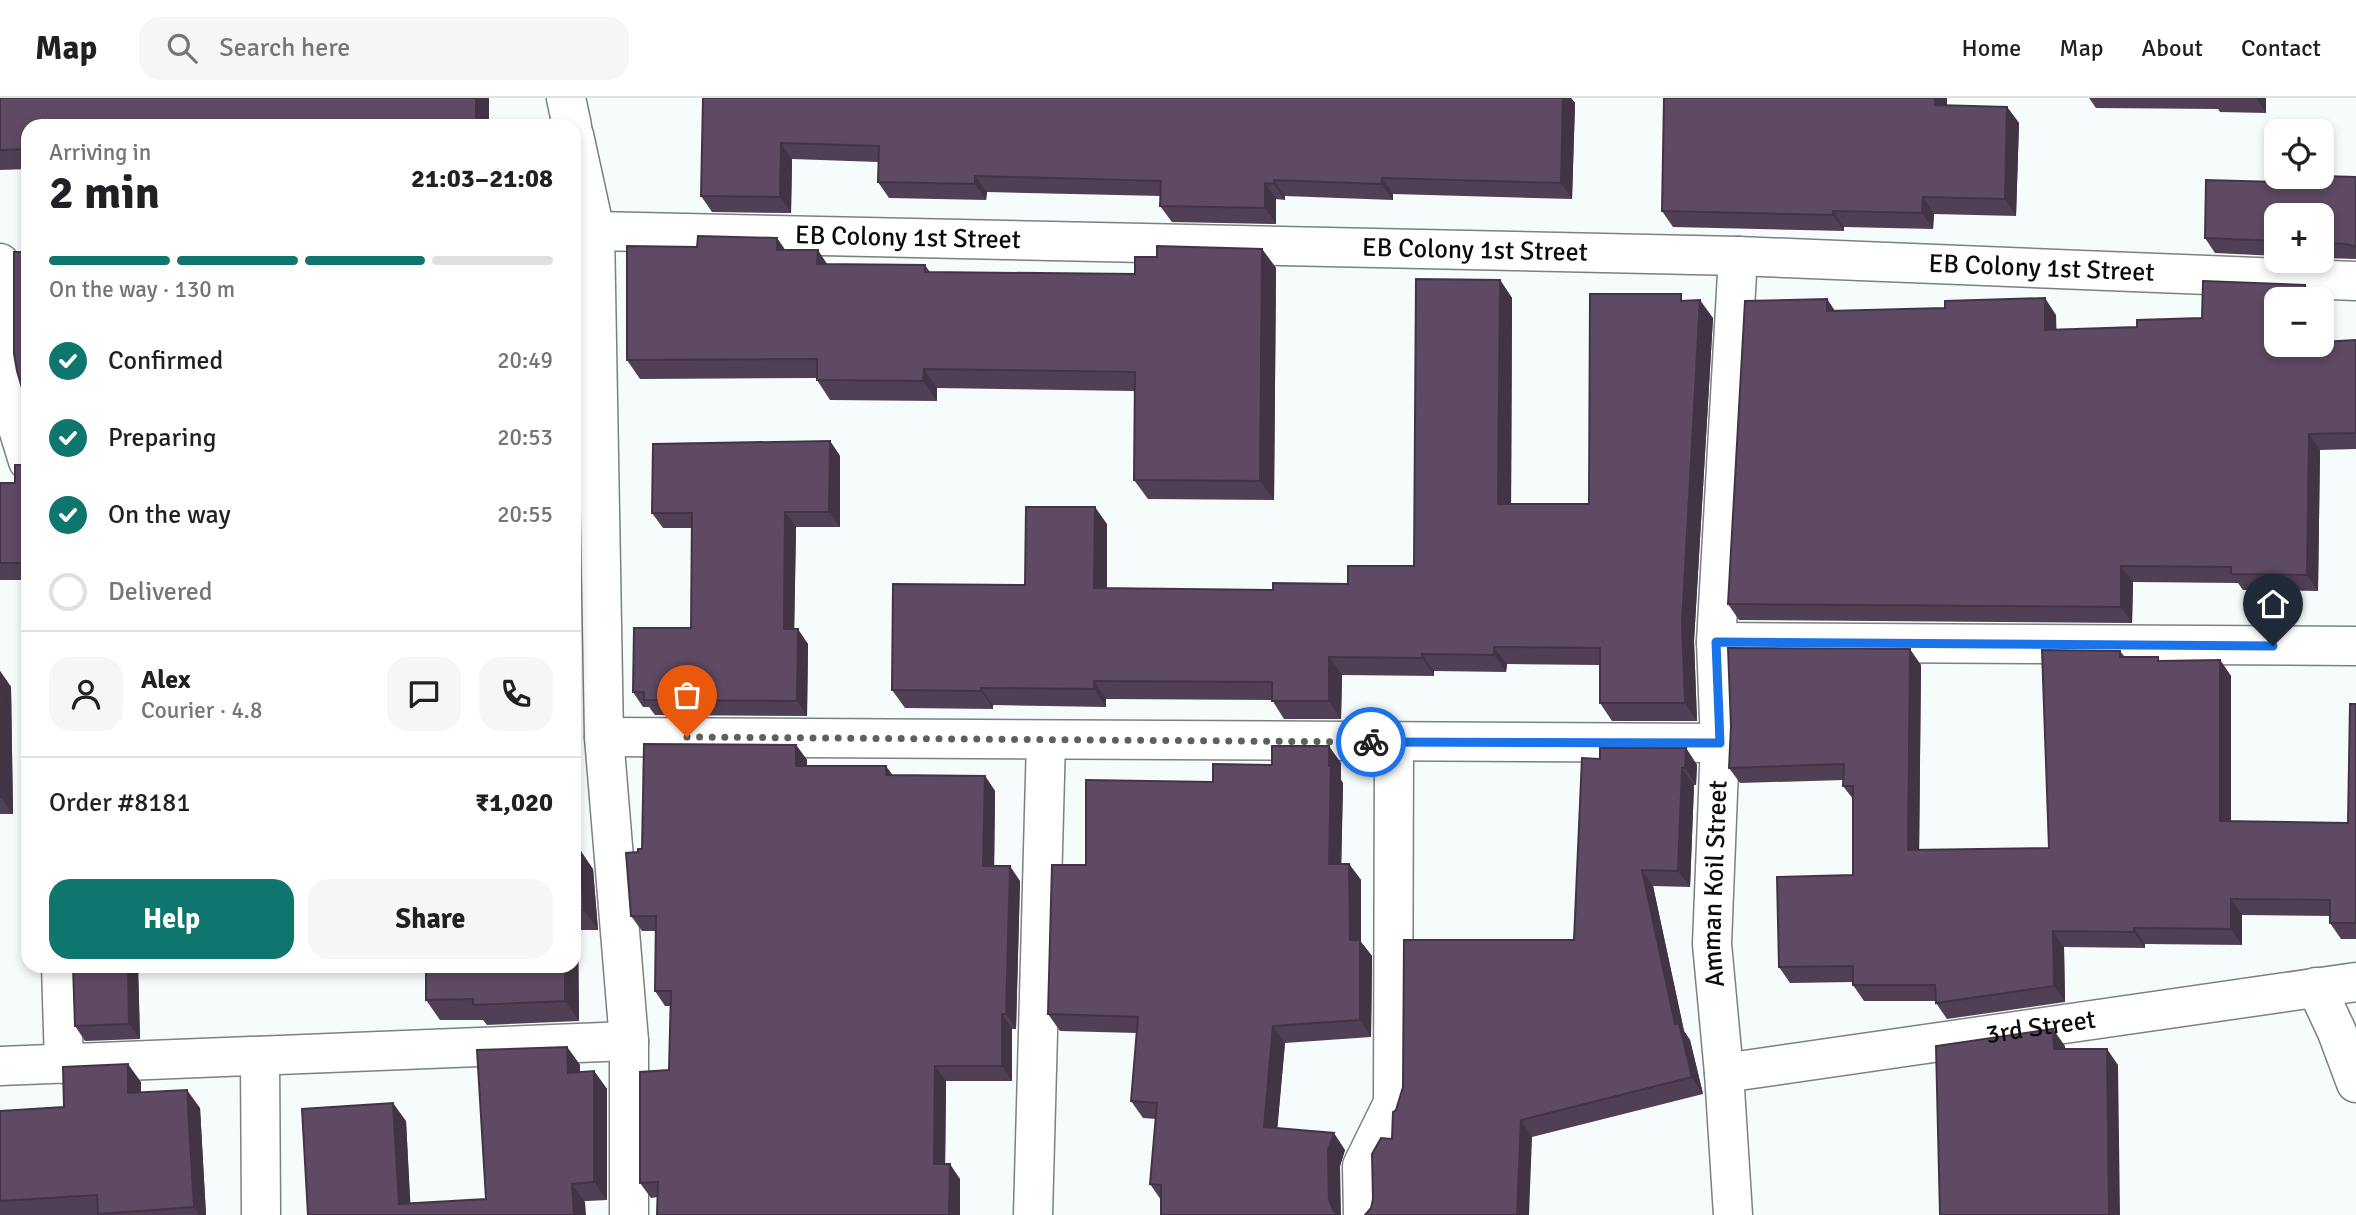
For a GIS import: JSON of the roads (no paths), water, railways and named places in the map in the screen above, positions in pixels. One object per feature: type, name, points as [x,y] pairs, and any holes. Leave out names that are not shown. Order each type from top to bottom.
[{"type":"street","points":[[566,98],[570,119]]},
{"type":"street","points":[[581,167],[595,232],[586,411],[604,737],[629,1041],[629,1215]]},
{"type":"street","name":"EB Colony 1st Street","points":[[595,232],[1738,256],[2356,281]]},
{"type":"street","name":"Amman Koil Street","points":[[1733,1215],[1712,944],[1720,743],[1716,642],[1738,256]]},
{"type":"street","points":[[0,263],[2,359],[7,393],[21,436]]},
{"type":"street","points":[[1716,642],[2356,646]]},
{"type":"street","points":[[604,737],[1720,743]]},
{"type":"street","points":[[1034,1215],[1046,740]]},
{"type":"street","points":[[1363,1215],[1362,1166],[1393,1103],[1394,742]]},
{"type":"street","points":[[61,973],[64,1064]]},
{"type":"street","name":"3rd Street","points":[[1724,1073],[2356,982]]},
{"type":"street","points":[[2316,988],[2337,1032],[2356,1083]]},
{"type":"street","points":[[0,1066],[629,1041]]},
{"type":"street","points":[[260,1056],[261,1215]]}]
